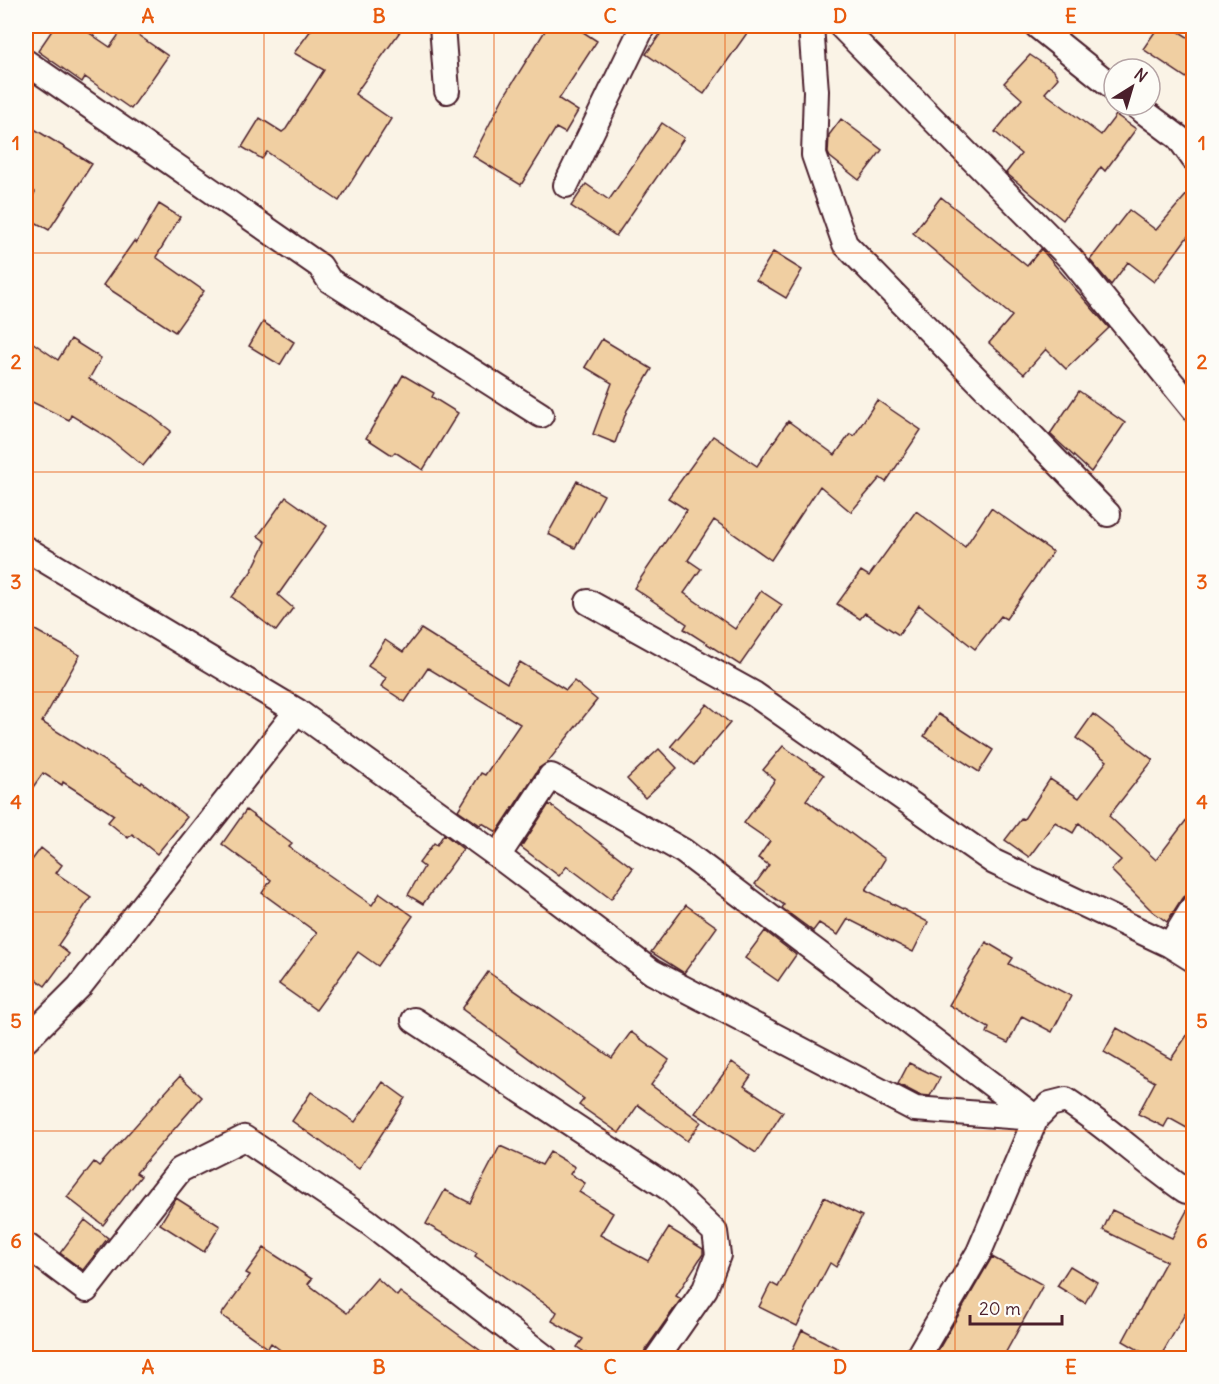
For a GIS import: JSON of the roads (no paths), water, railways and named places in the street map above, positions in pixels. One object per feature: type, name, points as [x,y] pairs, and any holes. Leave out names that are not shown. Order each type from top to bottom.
[{"type":"street","points":[[442,26],[447,91]]},
{"type":"street","points":[[566,185],[643,26]]},
{"type":"street","points":[[811,26],[816,91],[814,155],[845,244],[1108,514]]},
{"type":"street","points":[[841,26],[1071,259],[1194,410]]},
{"type":"street","points":[[1037,26],[1102,78]]},
{"type":"street","points":[[26,62],[320,266],[329,280],[540,415]]},
{"type":"street","points":[[1151,117],[1179,138],[1194,159]]},
{"type":"street","points":[[26,549],[297,711],[498,856],[652,972],[915,1109],[1036,1118]]},
{"type":"street","points":[[588,602],[754,694],[994,862],[1170,945],[1194,960]]},
{"type":"street","points":[[26,1040],[79,987],[297,711]]},
{"type":"street","points":[[498,856],[551,776],[683,851],[1036,1118]]},
{"type":"street","points":[[1170,945],[1194,906]]},
{"type":"street","points":[[414,1020],[670,1189],[714,1232],[718,1255],[705,1289],[657,1359]]},
{"type":"street","points":[[917,1359],[979,1252],[1036,1118],[1050,1104],[1066,1100],[1102,1124],[1148,1165],[1186,1191],[1194,1191]]},
{"type":"street","points":[[26,1245],[86,1290],[180,1170],[244,1138],[367,1221],[546,1359]]}]
